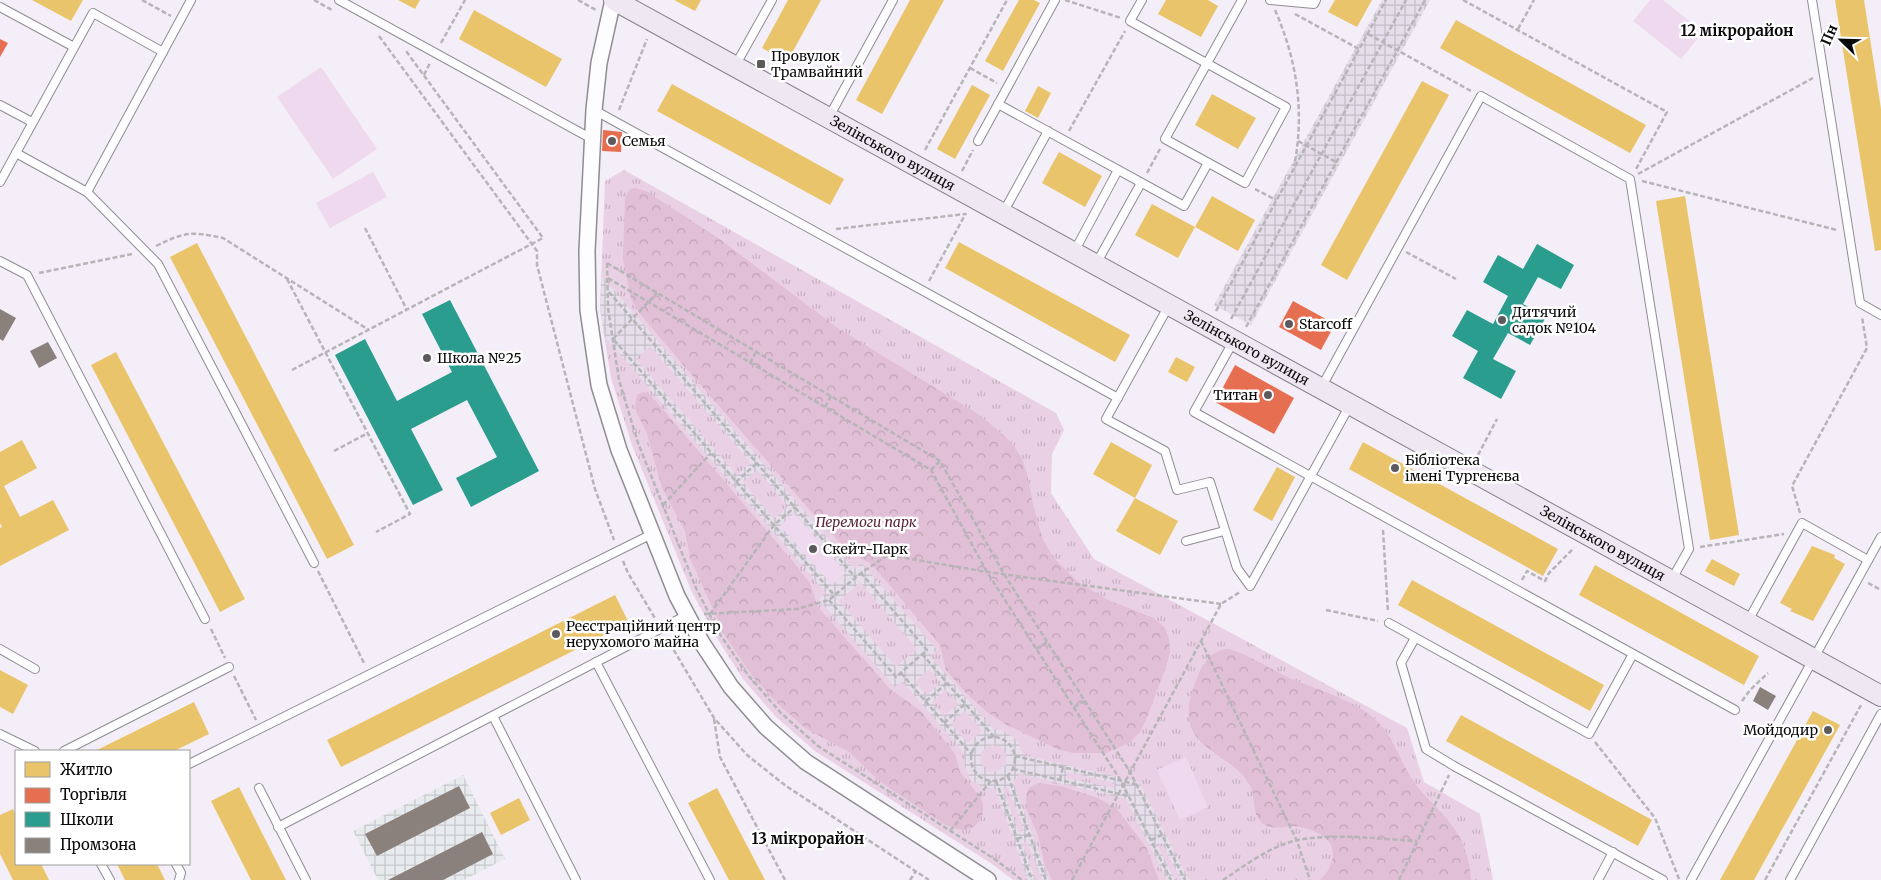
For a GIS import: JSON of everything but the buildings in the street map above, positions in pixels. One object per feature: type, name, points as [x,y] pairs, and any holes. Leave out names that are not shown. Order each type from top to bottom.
[{"type":"street","name":"Зелінського вулиця","points":[[614,0],[1169,305],[1240,334],[1350,405],[1881,696]]},
{"type":"street","points":[[614,0],[599,63],[594,110],[587,266],[588,310],[599,384],[618,450],[677,596],[702,643],[731,687],[766,727],[806,762],[988,880]]},
{"type":"lane","points":[[87,192],[191,0]]},
{"type":"lane","points":[[339,0],[592,139]]},
{"type":"lane","points":[[735,66],[772,0]]},
{"type":"lane","points":[[829,118],[893,0]]},
{"type":"lane","points":[[978,141],[1055,0]]},
{"type":"lane","points":[[1142,0],[1130,21],[1207,63],[1286,107],[1245,183],[1165,139],[1207,63],[1242,0]]},
{"type":"lane","points":[[1270,0],[1314,4],[1316,0]]},
{"type":"lane","points":[[1812,0],[1860,303],[1881,315]]},
{"type":"lane","points":[[0,7],[74,47]]},
{"type":"lane","points":[[0,182],[93,13],[163,52]]},
{"type":"lane","points":[[1321,388],[1481,96],[1630,178],[1689,549],[1671,581]]},
{"type":"lane","points":[[998,104],[1184,206],[1208,163]]},
{"type":"lane","points":[[0,105],[32,122]]},
{"type":"lane","points":[[594,110],[1118,398]]},
{"type":"lane","points":[[1002,213],[1048,131]]},
{"type":"lane","points":[[16,153],[87,192],[158,264],[314,563]]},
{"type":"lane","points":[[1073,252],[1118,170]]},
{"type":"lane","points":[[1096,265],[1141,183]]},
{"type":"lane","points":[[0,261],[27,275],[205,619]]},
{"type":"lane","points":[[1169,305],[1106,419],[1165,451],[1177,490],[1210,482],[1237,568],[1250,586],[1350,405]]},
{"type":"lane","points":[[1240,334],[1194,412],[1735,710]]},
{"type":"lane","points":[[1747,623],[1802,523],[1868,560]]},
{"type":"lane","points":[[1186,541],[1224,531]]},
{"type":"lane","points":[[190,764],[652,534]]},
{"type":"lane","points":[[1691,880],[1881,536]]},
{"type":"lane","points":[[278,826],[687,615]]},
{"type":"lane","points":[[1389,623],[1589,734],[1633,654]]},
{"type":"lane","points":[[1415,638],[1401,664],[1426,749],[1663,880]]},
{"type":"lane","points":[[0,649],[35,669]]},
{"type":"lane","points":[[596,662],[710,880]]},
{"type":"lane","points":[[66,750],[229,667]]},
{"type":"lane","points":[[1790,880],[1881,714]]},
{"type":"lane","points":[[493,716],[576,880]]},
{"type":"lane","points":[[0,734],[33,750]]},
{"type":"lane","points":[[259,788],[306,880]]},
{"type":"lane","points":[[1598,880],[1613,852]]},
{"type":"lane","points":[[102,865],[110,880]]},
{"type":"lane","points":[[177,865],[181,873],[179,880]]},
{"type":"path","points":[[142,0],[180,21]]},
{"type":"path","points":[[424,75],[465,0]]},
{"type":"path","points":[[925,150],[1007,0]]},
{"type":"path","points":[[1064,140],[1130,21],[1065,0]]},
{"type":"path","points":[[1216,311],[1386,0]]},
{"type":"path","points":[[1231,319],[1406,0]]},
{"type":"path","points":[[1240,334],[1425,0]]},
{"type":"path","points":[[1463,0],[1667,112],[1630,178]]},
{"type":"path","points":[[1517,30],[1534,0]]},
{"type":"path","points":[[1274,9],[1291,55],[1297,84],[1298,141],[1293,170]]},
{"type":"path","points":[[1291,12],[1359,49]]},
{"type":"path","points":[[614,121],[647,38],[656,23]]},
{"type":"path","points":[[292,370],[543,238],[389,28]]},
{"type":"path","points":[[1368,34],[1481,96]]},
{"type":"path","points":[[380,36],[537,251],[537,265],[596,489],[611,532]]},
{"type":"path","points":[[970,68],[1007,88]]},
{"type":"path","points":[[1630,178],[1824,73]]},
{"type":"path","points":[[1141,183],[1165,139]]},
{"type":"path","points":[[962,170],[978,141]]},
{"type":"path","points":[[1298,141],[1336,162]]},
{"type":"path","points":[[1630,178],[1849,233]]},
{"type":"path","points":[[1245,183],[1276,200]]},
{"type":"path","points":[[816,232],[966,214],[924,291]]},
{"type":"path","points":[[365,228],[407,310]]},
{"type":"path","points":[[27,275],[145,251],[175,236],[199,232],[223,238],[369,330]]},
{"type":"path","points":[[1398,248],[1456,279]]},
{"type":"path","points":[[1022,880],[996,860],[818,746],[781,712],[748,675],[719,633],[696,588],[638,443],[619,380],[608,308],[607,264],[940,461],[1004,574],[1130,772],[1185,880]]},
{"type":"path","points":[[287,278],[410,514],[376,532]]},
{"type":"path","points":[[608,278],[931,470],[987,572],[1124,784],[1128,796],[1171,880]]},
{"type":"path","points":[[608,290],[856,577]]},
{"type":"path","points":[[613,339],[657,293]]},
{"type":"path","points":[[1802,523],[1792,486],[1867,348],[1860,303]]},
{"type":"path","points":[[613,339],[834,596]]},
{"type":"path","points":[[750,363],[756,352]]},
{"type":"path","points":[[825,407],[831,396]]},
{"type":"path","points":[[1477,455],[1497,419]]},
{"type":"path","points":[[334,451],[368,433]]},
{"type":"path","points":[[663,505],[711,453]]},
{"type":"path","points":[[931,470],[940,461]]},
{"type":"path","points":[[736,482],[757,463]]},
{"type":"path","points":[[710,614],[774,525],[795,507]]},
{"type":"path","points":[[1326,610],[1389,623],[1382,516]]},
{"type":"path","points":[[1689,549],[1798,532]]},
{"type":"path","points":[[1527,571],[1545,581],[1549,573],[1574,548]]},
{"type":"path","points":[[687,615],[797,609],[829,600],[861,573],[888,555],[987,572],[1221,604]]},
{"type":"path","points":[[314,563],[370,674]]},
{"type":"path","points":[[829,600],[896,677],[901,673],[927,650],[861,573]]},
{"type":"path","points":[[1072,880],[1221,604],[1235,595]]},
{"type":"path","points":[[1201,641],[1297,840],[1310,880]]},
{"type":"path","points":[[1036,649],[1047,642]]},
{"type":"path","points":[[922,654],[994,737]]},
{"type":"path","points":[[901,673],[972,755]]},
{"type":"path","points":[[1735,710],[1750,690],[1768,673]]},
{"type":"path","points":[[688,675],[714,718],[747,755],[786,786],[929,880]]},
{"type":"path","points":[[926,702],[947,683]]},
{"type":"path","points":[[1074,707],[1085,701]]},
{"type":"path","points":[[944,722],[965,704]]},
{"type":"path","points":[[1765,880],[1861,705]]},
{"type":"path","points":[[714,718],[720,757],[785,880]]},
{"type":"path","points":[[1589,734],[1655,818],[1680,880]]},
{"type":"path","points":[[994,737],[1008,743],[1015,756],[1013,769],[1008,776],[991,781],[977,774],[972,765],[972,755],[977,744],[982,740],[994,737]]},
{"type":"path","points":[[1015,756],[1121,781]]},
{"type":"path","points":[[1399,880],[1454,766]]},
{"type":"path","points":[[1060,780],[1063,768]]},
{"type":"path","points":[[1013,769],[1128,796]]},
{"type":"path","points":[[1008,776],[1046,880]]},
{"type":"path","points":[[950,831],[991,781]]},
{"type":"path","points":[[996,781],[1032,880]]},
{"type":"path","points":[[1124,784],[1137,784]]},
{"type":"path","points":[[1151,840],[1162,834]]},
{"type":"path","points":[[1017,839],[1029,835]]},
{"type":"path","points":[[1223,880],[1265,853],[1297,840],[1327,838],[1418,840]]},
{"type":"path","points":[[910,880],[916,871]]},
{"type":"shaded area","points":[[1382,0],[1430,0],[1251,325],[1214,305]]},
{"type":"shaded area","points":[[1650,0],[1663,0],[1703,32],[1681,59],[1633,21]]},
{"type":"shaded area","points":[[321,67],[377,149],[333,179],[277,97]]},
{"type":"shaded area","points":[[373,172],[387,197],[330,228],[316,203]]},
{"type":"shaded area","points":[[601,275],[854,569],[861,563],[937,650],[930,656],[993,729],[1001,730],[1013,737],[1018,742],[1023,755],[1139,782],[1189,880],[1181,880],[1162,843],[1158,846],[1175,880],[1167,880],[1126,799],[1020,774],[1013,782],[1049,880],[1042,880],[1027,841],[1022,843],[1036,880],[1028,880],[995,789],[983,787],[971,780],[965,767],[964,753],[902,681],[895,687],[828,610],[819,599],[826,593],[605,337],[600,310]],"holes":[[[650,346],[751,463],[737,475],[636,359]],[[757,470],[788,506],[774,519],[743,482]],[[794,513],[846,573],[832,585],[780,526]],[[860,582],[917,649],[896,667],[839,601]],[[929,669],[941,683],[926,695],[915,682]],[[946,689],[959,704],[944,716],[932,702]],[[965,711],[982,731],[968,743],[950,723]],[[990,745],[1000,746],[1007,755],[1006,765],[997,772],[986,771],[980,762],[981,752]],[[1068,772],[1115,783],[1114,788],[1067,778]],[[1008,787],[1024,830],[1019,833],[1003,789]]]},
{"type":"shaded area","name":"Скейт-Парк","points":[[794,513],[846,573],[831,585],[780,526]]},
{"type":"shaded area","points":[[1186,757],[1208,807],[1180,820],[1157,770]]},
{"type":"shaded area","points":[[463,775],[505,859],[464,880],[378,880],[353,831]]},
{"type":"green space","name":"Перемоги парк","points":[[624,170],[1056,413],[1064,430],[1052,454],[1051,493],[1094,559],[1407,728],[1424,782],[1480,814],[1493,880],[1013,880],[992,864],[815,751],[776,717],[743,679],[715,635],[691,590],[632,445],[611,378],[600,310],[605,181]]},
{"type":"green space","points":[[635,188],[646,191],[721,240],[839,329],[978,414],[1012,443],[1021,457],[1027,473],[1033,505],[1043,540],[1053,557],[1077,581],[1106,599],[1154,618],[1165,628],[1169,639],[1170,652],[1166,667],[1146,720],[1139,733],[1129,743],[1107,753],[1073,753],[1057,749],[1005,724],[987,712],[965,692],[946,670],[940,645],[881,575],[870,563],[851,554],[823,525],[640,314],[631,299],[623,259],[625,197],[630,189]]},
{"type":"green space","points":[[643,392],[655,400],[795,564],[809,582],[817,606],[890,689],[921,711],[955,754],[960,772],[981,798],[983,805],[983,813],[974,827],[965,830],[944,824],[892,790],[876,778],[849,752],[805,728],[777,703],[753,677],[725,636],[690,558],[685,531],[662,488],[647,434],[636,411],[637,395]]},
{"type":"green space","points":[[1228,649],[1249,657],[1283,675],[1350,703],[1378,722],[1390,738],[1415,784],[1459,836],[1467,857],[1471,880],[1320,880],[1330,867],[1333,857],[1332,847],[1326,838],[1306,828],[1291,826],[1278,828],[1265,825],[1260,821],[1255,811],[1253,794],[1245,778],[1200,742],[1190,725],[1190,698],[1199,672],[1208,658],[1217,652]]},
{"type":"green space","points":[[1038,783],[1061,786],[1098,798],[1117,809],[1146,847],[1159,880],[1052,880],[1045,865],[1038,835],[1027,810],[1026,796],[1028,789]]},
{"type":"place","name":"Провулок Трамвайний","points":[[761,64]]},
{"type":"place","name":"Семья","points":[[612,141]]},
{"type":"place","name":"Дитячий садок №104","points":[[1502,320]]},
{"type":"place","name":"Starcoff","points":[[1289,324]]},
{"type":"place","name":"Школа №25","points":[[427,358]]},
{"type":"place","name":"Титан","points":[[1268,395]]},
{"type":"place","name":"Бібліотека імені Тургенєва","points":[[1395,468]]},
{"type":"place","name":"Скейт-Парк","points":[[813,549]]},
{"type":"place","name":"Реєстраційний центр нерухомого майна","points":[[556,634]]},
{"type":"place","name":"Мойдодир","points":[[1828,730]]},
{"type":"district","name":"12 мікрорайон","points":[[1737,30]]},
{"type":"district","name":"13 мікрорайон","points":[[808,838]]}]
